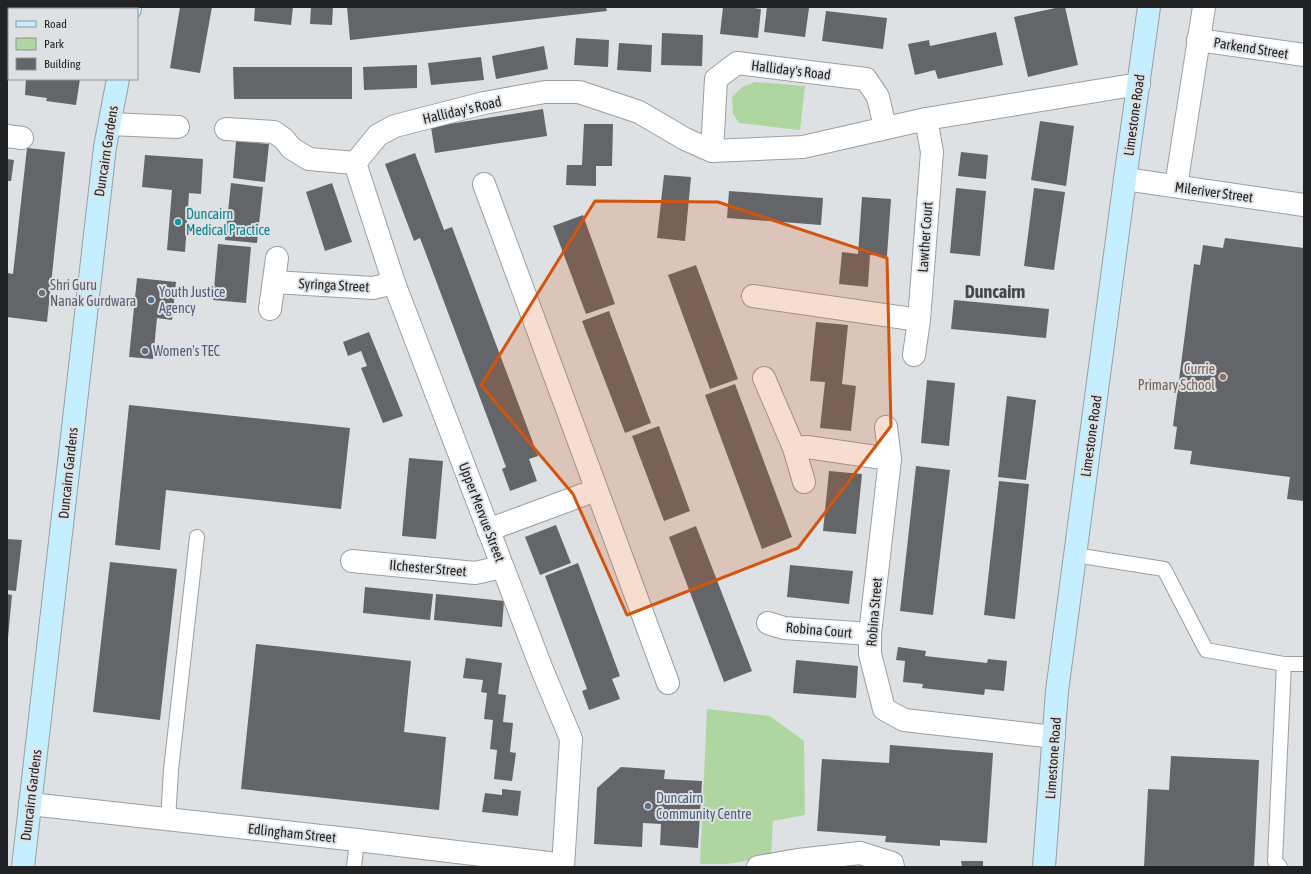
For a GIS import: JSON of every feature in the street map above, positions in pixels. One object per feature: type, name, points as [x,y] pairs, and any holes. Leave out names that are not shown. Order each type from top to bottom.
[{"type":"main road","name":"Limestone Road","points":[[1044,867],[1057,692],[1149,7]]},
{"type":"main road","name":"Duncairn Gardens","points":[[23,867],[105,147],[118,80]]},
{"type":"street","points":[[1176,186],[1204,7]]},
{"type":"street","name":"Parkend Street","points":[[1198,40],[1304,55]]},
{"type":"street","name":"Halliday's Road","points":[[712,151],[716,79],[737,63],[866,79],[878,98],[886,127]]},
{"type":"street","name":"Halliday's Road","points":[[355,163],[378,135],[395,126],[484,103],[545,92],[579,92],[639,112],[685,139],[712,151],[803,147],[926,119],[1139,84]]},
{"type":"street","name":"Lawther Court","points":[[914,355],[932,152],[926,119]]},
{"type":"street","points":[[110,124],[178,127]]},
{"type":"street","points":[[226,129],[274,132],[284,139],[291,148],[309,159],[355,163]]},
{"type":"street","name":"Upper Mervue Street","points":[[355,163],[394,283],[502,567],[571,739],[563,867]]},
{"type":"street","name":"Mileriver Street","points":[[1125,179],[1304,205]]},
{"type":"street","points":[[484,184],[668,683]]},
{"type":"street","points":[[270,309],[277,258]]},
{"type":"street","name":"Syringa Street","points":[[274,282],[373,288],[394,283]]},
{"type":"street","points":[[753,296],[918,320]]},
{"type":"street","points":[[764,378],[794,448],[804,482]]},
{"type":"street","name":"Robina Street","points":[[886,427],[890,459],[870,634],[870,654],[884,709],[904,720],[1054,737]]},
{"type":"street","points":[[794,448],[807,447],[890,459]]},
{"type":"street","points":[[488,530],[596,490]]},
{"type":"street","name":"Ilchester Street","points":[[352,561],[475,573],[502,567]]},
{"type":"street","name":"Robina Court","points":[[768,623],[784,628],[870,634]]},
{"type":"street","name":"Edlingham Street","points":[[30,804],[549,863],[553,867]]},
{"type":"street","points":[[758,867],[798,860],[860,853],[892,863],[893,867]]},
{"type":"lane","points":[[168,820],[170,770],[197,537]]},
{"type":"lane","points":[[1075,555],[1164,568],[1206,650],[1284,664],[1304,664]]},
{"type":"lane","points":[[1280,867],[1275,861],[1284,664]]},
{"type":"lane","points":[[354,867],[357,840]]},
{"type":"highlighted area","points":[[595,201],[718,202],[887,258],[891,426],[798,548],[627,615],[573,494],[481,385]]},
{"type":"green space","points":[[755,82],[805,86],[800,130],[739,123],[733,114],[732,97],[742,87]]},
{"type":"green space","points":[[707,709],[770,716],[804,741],[805,815],[773,821],[771,856],[728,864],[700,864]]},
{"type":"building","points":[[7,7],[24,7],[8,8],[7,41]]},
{"type":"building","points":[[36,7],[94,7],[94,8]]},
{"type":"building","points":[[180,7],[212,7],[200,73],[170,68]]},
{"type":"building","points":[[255,7],[293,7],[291,25],[254,21]]},
{"type":"building","points":[[311,7],[333,7],[332,25],[310,24]]},
{"type":"building","points":[[347,7],[606,7],[607,11],[350,40]]},
{"type":"building","points":[[723,7],[747,7],[761,9],[758,38],[720,34]]},
{"type":"building","points":[[767,7],[809,8],[805,37],[764,32]]},
{"type":"building","points":[[1065,7],[1078,65],[1028,77],[1014,17]]},
{"type":"building","points":[[826,11],[887,18],[883,49],[822,41]]},
{"type":"building","points":[[996,32],[1003,65],[938,79],[935,70],[915,75],[908,44],[929,40],[930,46]]},
{"type":"building","points":[[662,33],[703,35],[702,66],[661,65]]},
{"type":"building","points":[[576,38],[609,40],[608,67],[574,65]]},
{"type":"building","points":[[619,43],[652,45],[651,72],[617,70]]},
{"type":"building","points":[[544,46],[548,69],[496,79],[492,56]]},
{"type":"building","points":[[481,57],[484,80],[431,85],[428,63]]},
{"type":"building","points":[[417,65],[417,88],[364,90],[363,67]]},
{"type":"building","points":[[233,67],[352,67],[352,99],[234,99]]},
{"type":"building","points":[[26,80],[80,80],[76,105],[46,101],[47,98],[25,95]]},
{"type":"building","points":[[543,109],[547,136],[435,153],[431,127]]},
{"type":"building","points":[[1040,121],[1074,126],[1066,186],[1031,180]]},
{"type":"building","points":[[584,124],[613,124],[612,166],[596,166],[596,186],[566,185],[567,165],[582,165]]},
{"type":"building","points":[[236,141],[269,144],[265,182],[233,178]]},
{"type":"building","points":[[27,148],[65,152],[47,322],[7,317],[8,273],[13,274]]},
{"type":"building","points":[[961,152],[988,155],[986,179],[958,176]]},
{"type":"building","points":[[415,153],[444,230],[452,227],[538,456],[529,459],[537,481],[510,491],[502,469],[506,467],[420,238],[414,241],[385,164]]},
{"type":"building","name":"Duncairn Medical Practice","points":[[145,155],[203,159],[201,194],[189,193],[185,252],[167,250],[172,190],[142,187]]},
{"type":"building","points":[[7,159],[14,160],[11,181],[7,181]]},
{"type":"building","points":[[664,175],[691,177],[685,241],[657,238]]},
{"type":"building","points":[[231,183],[263,187],[257,243],[225,240]]},
{"type":"building","points":[[332,183],[352,242],[325,251],[306,192]]},
{"type":"building","points":[[956,188],[986,191],[980,256],[950,253]]},
{"type":"building","points":[[1034,188],[1065,192],[1054,270],[1024,266]]},
{"type":"building","points":[[729,191],[823,198],[821,225],[727,218]]},
{"type":"building","points":[[862,197],[891,199],[887,256],[870,255],[868,287],[839,284],[842,252],[858,254]]},
{"type":"building","points":[[583,215],[615,304],[586,314],[553,226]]},
{"type":"building","points":[[1225,238],[1304,248],[1304,501],[1287,499],[1290,477],[1190,464],[1192,451],[1174,449],[1177,427],[1173,426],[1194,264],[1200,265],[1203,245],[1223,248]]},
{"type":"building","points":[[218,244],[251,247],[246,303],[213,300]]},
{"type":"building","points":[[696,265],[738,379],[710,389],[668,275]]},
{"type":"building","points":[[137,278],[176,282],[172,320],[157,318],[153,359],[129,357]]},
{"type":"building","points":[[954,300],[1049,309],[1046,338],[951,329]]},
{"type":"building","points":[[609,311],[651,423],[625,433],[582,321]]},
{"type":"building","points":[[816,322],[848,325],[842,384],[856,386],[851,431],[820,428],[825,382],[810,381]]},
{"type":"building","points":[[369,332],[403,416],[383,423],[361,368],[367,366],[361,351],[348,356],[343,342]]},
{"type":"building","points":[[927,380],[955,383],[949,446],[921,443]]},
{"type":"building","points":[[735,384],[792,537],[762,549],[705,395]]},
{"type":"building","points":[[1007,396],[1036,400],[1026,480],[998,477]]},
{"type":"building","points":[[129,405],[350,428],[341,509],[166,490],[160,550],[115,545]]},
{"type":"building","points":[[659,426],[690,511],[664,521],[632,436]]},
{"type":"building","points":[[409,458],[443,461],[436,539],[402,536]]},
{"type":"building","points":[[916,466],[950,470],[933,615],[900,611]]},
{"type":"building","points":[[829,471],[862,474],[856,534],[823,531]]},
{"type":"building","points":[[999,481],[1029,484],[1015,619],[984,615]]},
{"type":"building","points":[[556,525],[571,563],[540,575],[525,537]]},
{"type":"building","points":[[696,526],[752,671],[724,682],[669,537]]},
{"type":"building","points":[[7,539],[22,540],[16,591],[7,590]]},
{"type":"building","points":[[110,562],[177,569],[160,720],[93,712]]},
{"type":"building","points":[[578,563],[620,676],[612,679],[620,699],[589,710],[582,691],[587,689],[545,576]]},
{"type":"building","points":[[790,565],[853,571],[849,604],[787,597]]},
{"type":"building","points":[[365,587],[433,594],[430,620],[363,613]]},
{"type":"building","points":[[7,594],[12,595],[8,638],[7,638]]},
{"type":"building","points":[[436,594],[504,601],[502,627],[434,620]]},
{"type":"building","points":[[256,644],[411,661],[404,732],[446,737],[439,810],[241,789]]},
{"type":"building","points":[[898,647],[926,651],[925,656],[987,663],[988,659],[1007,661],[1004,691],[985,689],[984,695],[922,688],[923,684],[903,682],[905,661],[896,660]]},
{"type":"building","points":[[466,658],[502,663],[498,694],[506,695],[503,722],[513,723],[510,752],[516,753],[512,781],[494,779],[497,750],[490,749],[493,720],[484,719],[487,693],[481,692],[483,680],[463,678]]},
{"type":"building","points":[[796,660],[858,666],[856,698],[793,693]]},
{"type":"building","points":[[890,745],[993,753],[987,843],[940,840],[940,846],[885,842],[886,836],[817,831],[822,759],[889,763]]},
{"type":"building","points":[[1171,756],[1259,760],[1254,867],[1144,867],[1148,789],[1169,790]]},
{"type":"building","name":"Duncairn Community Centre","points":[[621,767],[665,770],[664,779],[702,781],[698,848],[660,845],[661,824],[643,823],[642,847],[594,844],[597,788]]},
{"type":"building","points":[[502,789],[521,791],[518,816],[482,812],[485,793],[502,795]]},
{"type":"building","points":[[961,861],[983,861],[983,867],[962,867]]},
{"type":"place","name":"Duncairn Medical Practice","points":[[178,222]]},
{"type":"place","name":"Shri Guru Nanak Gurdwara","points":[[42,293]]},
{"type":"place","name":"Youth Justice Agency","points":[[151,300]]},
{"type":"place","name":"Women's TEC","points":[[145,351]]},
{"type":"place","name":"Currie Primary School","points":[[1223,377]]},
{"type":"place","name":"Duncairn Community Centre","points":[[648,806]]},
{"type":"district","name":"Duncairn","points":[[995,292]]}]
